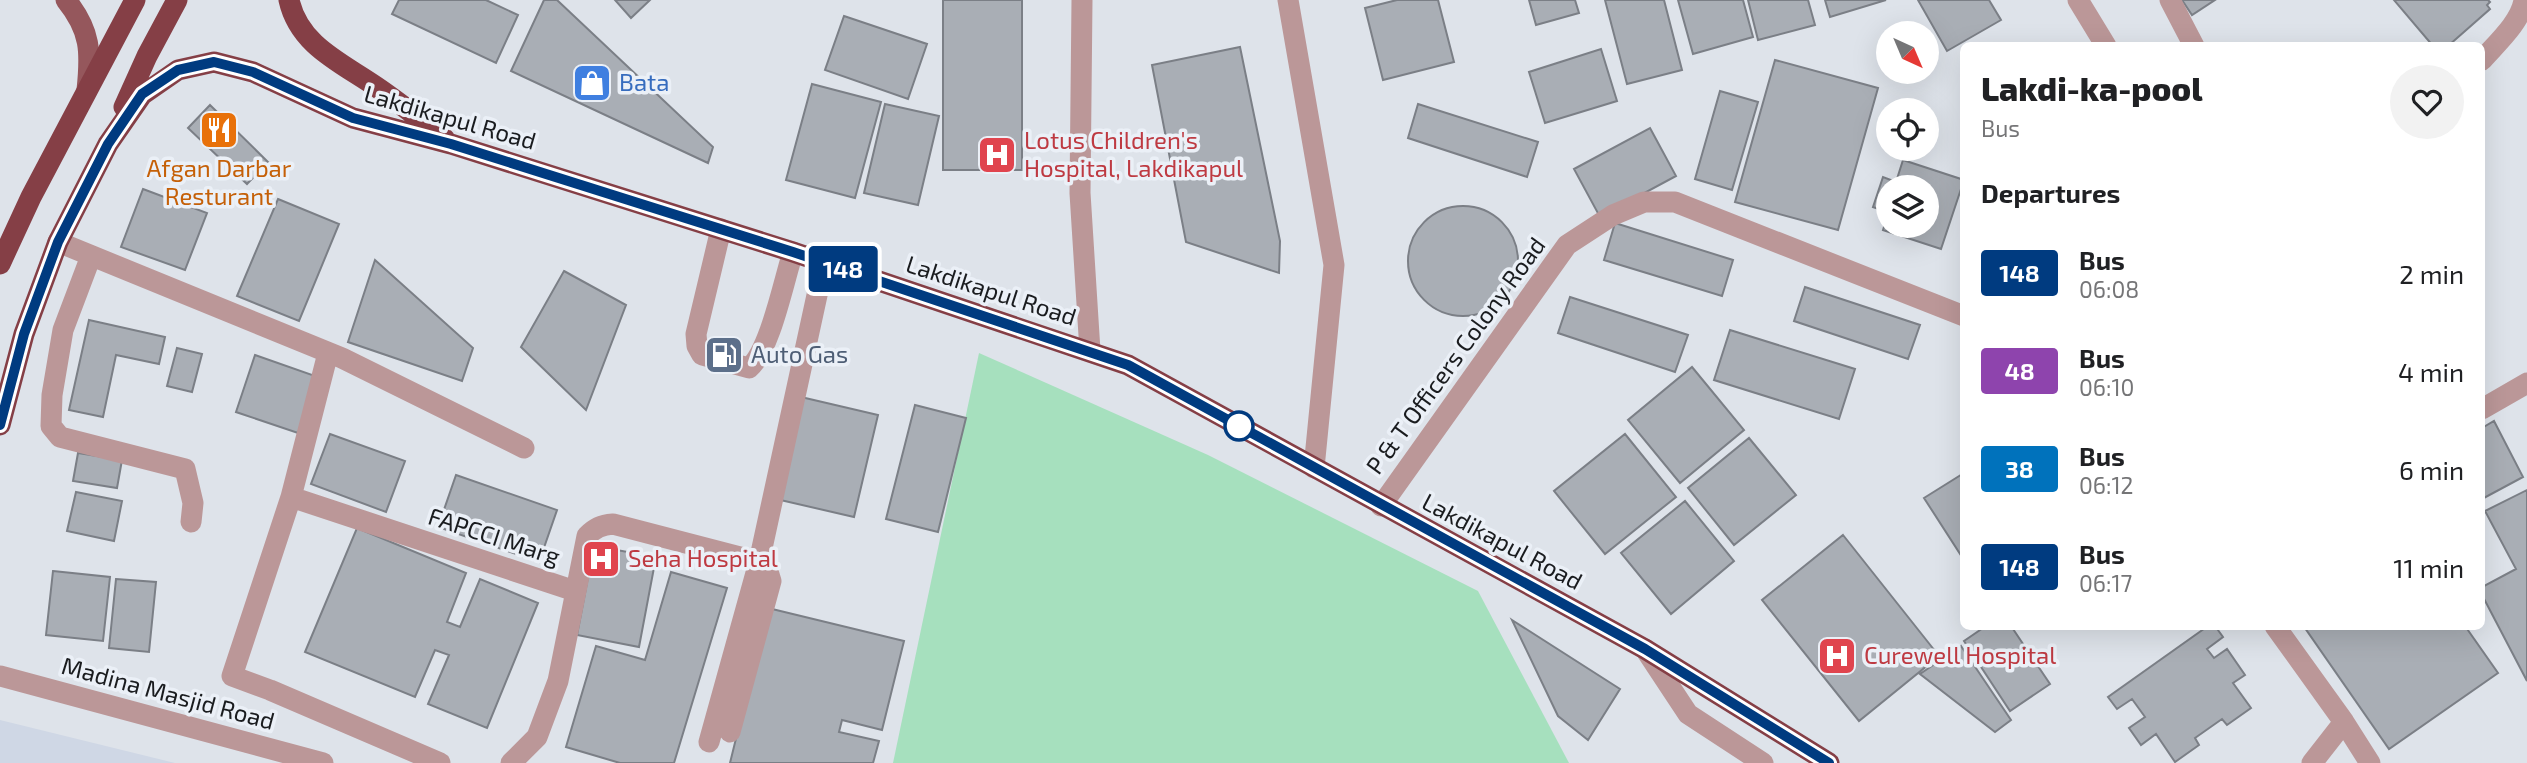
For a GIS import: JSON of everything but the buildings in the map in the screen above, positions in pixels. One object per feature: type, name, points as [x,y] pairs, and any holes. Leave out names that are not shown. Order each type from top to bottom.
[{"type":"highway","points":[[0,264],[30,197],[135,0]]},
{"type":"highway","points":[[108,144],[147,56],[177,0]]},
{"type":"highway","points":[[289,0],[293,16],[314,44],[451,144]]},
{"type":"highway","name":"Lakdikapul Road","points":[[0,425],[24,334],[58,242],[108,144],[142,94],[178,70],[214,62],[253,72],[353,118],[451,144],[721,229],[1128,365],[1645,649],[1829,763]]},
{"type":"main road","points":[[66,0],[79,17],[90,53],[87,90]]},
{"type":"street","points":[[1082,0],[1080,193],[1090,351]]},
{"type":"street","points":[[1288,0],[1334,265],[1314,468]]},
{"type":"street","points":[[2077,0],[2103,42]]},
{"type":"street","points":[[2170,0],[2192,42]]},
{"type":"street","points":[[2485,57],[2523,8],[2524,0]]},
{"type":"street","name":"P & T Officers Colony Road","points":[[1381,506],[1567,245],[1613,215],[1644,202],[1675,202],[1960,314]]},
{"type":"street","points":[[721,229],[696,334],[697,346],[702,355],[749,368],[757,361],[793,252]]},
{"type":"street","points":[[58,242],[328,353],[524,448]]},
{"type":"street","points":[[91,256],[63,330],[52,395],[51,426],[60,438],[185,469],[193,503],[191,522]]},
{"type":"street","points":[[709,742],[759,562],[824,263]]},
{"type":"street","points":[[328,353],[291,497],[232,676],[440,763]]},
{"type":"street","points":[[2485,408],[2527,383]]},
{"type":"street","name":"FAPCCI Marg","points":[[291,497],[575,591],[587,536],[594,528],[605,525],[613,524],[759,562]]},
{"type":"street","points":[[730,732],[771,581],[767,568],[759,562]]},
{"type":"street","points":[[511,763],[537,737],[558,681],[575,591]]},
{"type":"street","points":[[2278,630],[2370,763]]},
{"type":"street","points":[[1645,649],[1688,715],[1763,763]]},
{"type":"street","name":"Madina Masjid Road","points":[[0,676],[323,763]]},
{"type":"street","points":[[2312,763],[2344,722]]},
{"type":"shaded area","points":[[0,720],[175,763],[0,763]]},
{"type":"green space","points":[[979,353],[1208,455],[1478,591],[1569,763],[893,763]]},
{"type":"bus line","name":"148","points":[[0,425],[24,334],[58,242],[108,144],[142,94],[178,70],[214,62],[253,72],[353,118],[451,144],[793,252],[1128,365],[1645,649],[1829,763]]},
{"type":"place","name":"Bata","points":[[592,83]]},
{"type":"place","name":"Afgan Darbar Resturant","points":[[219,130]]},
{"type":"place","name":"Lotus Children's Hospital, Lakdikapul","points":[[997,155]]},
{"type":"place","name":"Auto Gas","points":[[724,355]]},
{"type":"place","name":"Seha Hospital","points":[[601,559]]},
{"type":"place","name":"Curewell Hospital","points":[[1837,656]]}]
